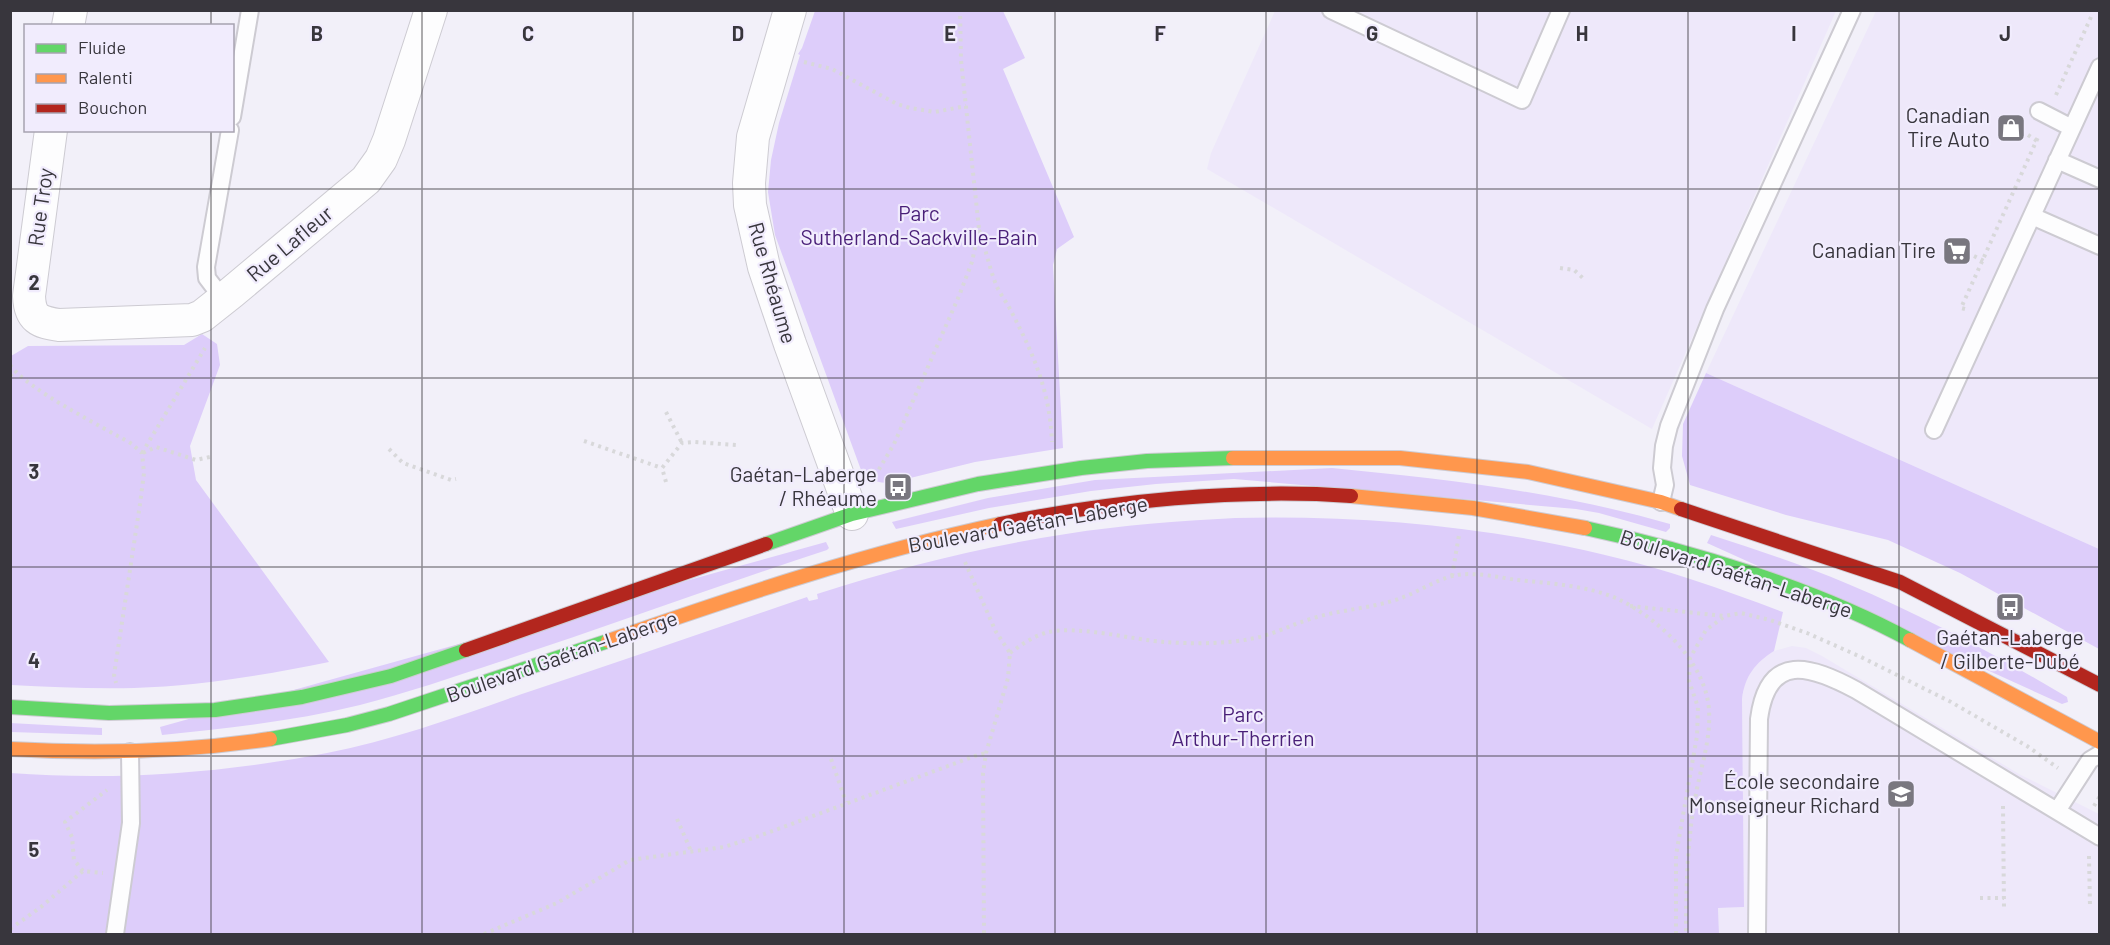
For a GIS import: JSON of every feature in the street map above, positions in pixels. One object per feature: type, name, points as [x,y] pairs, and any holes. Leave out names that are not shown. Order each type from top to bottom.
[{"type":"main road","name":"Boulevard Gaétan-Laberge","points":[[10,707],[109,713],[215,710],[302,697],[391,676],[852,514],[978,484],[1081,468],[1147,461],[1225,458],[1400,458],[1528,472],[1661,502],[1694,518],[1900,582],[2100,685]]},
{"type":"main road","name":"Boulevard Gaétan-Laberge","points":[[10,749],[53,752],[130,752],[228,745],[350,724],[451,695],[813,572],[891,549],[958,533],[1077,511],[1186,498],[1284,494],[1343,495],[1502,513],[1686,548],[1863,615],[2100,742]]},
{"type":"street","name":"Rue Lafleur","points":[[36,318],[46,323],[59,325],[180,322],[202,316],[366,180],[381,159],[389,140],[432,10]]},
{"type":"street","name":"Rue Rhéaume","points":[[785,12],[753,137],[749,183],[750,205],[764,267],[852,514]]},
{"type":"street","name":"Rue Troy","points":[[36,318],[29,308],[29,296],[51,132]]},
{"type":"lane","points":[[234,105],[250,10]]},
{"type":"lane","points":[[1331,10],[1522,100],[1561,10]]},
{"type":"lane","points":[[1661,502],[1665,485],[1662,468],[1664,446],[1673,416],[1716,309],[1852,10]]},
{"type":"lane","points":[[1934,430],[2100,67]]},
{"type":"lane","points":[[2046,108],[2072,128]]},
{"type":"lane","points":[[223,299],[207,278],[206,267],[230,132]]},
{"type":"lane","points":[[2057,160],[2100,179]]},
{"type":"lane","points":[[2032,216],[2100,246]]},
{"type":"lane","points":[[1757,934],[1759,719],[1762,699],[1772,681],[1786,671],[1804,669],[1828,675],[1837,680],[2057,811],[2094,843]]},
{"type":"lane","points":[[115,934],[131,823],[130,752]]},
{"type":"lane","points":[[2057,811],[2090,760],[2100,754]]},
{"type":"path","points":[[960,10],[962,60],[979,229],[989,268],[1041,378],[1051,415],[1052,452]]},
{"type":"path","points":[[2046,108],[2091,17]]},
{"type":"path","points":[[794,59],[832,69],[897,104],[910,108],[935,112],[966,106]]},
{"type":"path","points":[[1961,308],[2041,128]]},
{"type":"path","points":[[2028,135],[2036,140]]},
{"type":"path","points":[[870,484],[894,444],[959,296],[972,262],[979,229]]},
{"type":"path","points":[[1974,256],[1982,260]]},
{"type":"path","points":[[1560,268],[1574,270],[1585,280]]},
{"type":"path","points":[[118,692],[114,675],[144,473],[142,453],[209,341]]},
{"type":"path","points":[[10,365],[14,371],[44,393],[132,444],[142,453]]},
{"type":"path","points":[[10,376],[14,371]]},
{"type":"path","points":[[666,412],[682,443]]},
{"type":"path","points":[[584,441],[662,468]]},
{"type":"path","points":[[666,482],[662,468],[682,443],[737,446]]},
{"type":"path","points":[[142,453],[156,447],[196,460],[214,456]]},
{"type":"path","points":[[389,449],[403,463],[451,480],[456,479]]},
{"type":"path","points":[[1452,576],[1460,526]]},
{"type":"path","points":[[965,560],[996,632],[1010,653],[1008,678],[986,753],[983,773],[984,934]]},
{"type":"path","points":[[1010,653],[1027,641],[1046,633],[1065,630],[1165,642],[1232,642],[1250,639],[1268,635],[1317,617],[1377,606],[1452,576],[1481,576],[1542,582],[1595,591],[1620,600],[1666,634],[1690,658],[1700,675],[1709,707],[1708,744],[1695,796],[1686,873],[1686,934]]},
{"type":"path","points":[[1629,606],[1725,616]]},
{"type":"path","points":[[1676,934],[1677,855],[1697,736],[1698,707],[1689,681],[1690,658]]},
{"type":"path","points":[[484,934],[557,903],[630,860],[724,847],[986,753]]},
{"type":"path","points":[[831,759],[846,802]]},
{"type":"path","points":[[83,871],[74,860],[72,837],[65,822],[106,790],[111,783]]},
{"type":"path","points":[[2003,800],[2004,907]]},
{"type":"path","points":[[677,819],[691,851]]},
{"type":"path","points":[[2090,907],[2094,843]]},
{"type":"path","points":[[10,929],[83,871],[104,873]]},
{"type":"path","points":[[1980,898],[2004,898]]},
{"type":"shaded area","points":[[1275,11],[1836,11],[1652,429],[1207,169],[1211,153]]},
{"type":"shaded area","points":[[1876,11],[2099,11],[2099,549],[1706,373]]},
{"type":"shaded area","name":"École secondaire Monseigneur Richard","points":[[1792,646],[1806,648],[1822,656],[2019,774],[2099,814],[2099,934],[1719,934],[1718,908],[1744,907],[1742,699],[1744,687],[1749,674],[1759,660],[1774,651]]},
{"type":"green space","name":"Parc Sutherland-Sackville-Bain","points":[[815,11],[1003,11],[1025,58],[1003,69],[1074,237],[1057,249],[1053,265],[1063,448],[975,462],[890,483],[874,480],[861,470],[775,235],[768,192],[771,160],[779,123],[800,55],[798,54]]},
{"type":"green space","points":[[202,334],[217,344],[220,365],[190,446],[196,480],[329,662],[232,679],[159,687],[11,685],[11,356],[28,346],[184,345]]},
{"type":"green space","points":[[1706,373],[2099,549],[2099,649],[1960,573],[1888,540],[1786,515],[1690,485],[1682,456],[1683,424]]},
{"type":"green space","points":[[1332,468],[1460,482],[1544,495],[1670,524],[1670,528],[1666,532],[1599,513],[1576,509],[1234,479],[1091,491],[989,508],[896,529],[892,522],[988,498],[1095,480]]},
{"type":"green space","name":"Parc Arthur-Therrien","points":[[1235,518],[1328,518],[1421,524],[1514,537],[1560,545],[1650,567],[1783,612],[1774,651],[1761,660],[1748,677],[1742,699],[1744,907],[1718,908],[1719,934],[11,934],[10,773],[90,776],[169,774],[248,766],[327,753],[376,742],[424,727],[807,597],[809,601],[818,599],[817,594],[878,575],[1003,545],[1066,534],[1150,524]]},
{"type":"green space","points":[[1711,535],[1814,570],[1904,609],[2014,666],[2067,697],[2068,702],[2062,704],[1707,543]]},
{"type":"green space","points":[[826,542],[829,548],[827,550],[395,695],[336,711],[286,720],[162,735],[160,727]]},
{"type":"green space","points":[[10,723],[102,728],[102,735],[11,732]]},
{"type":"traffic: fast","points":[[766,544],[852,514],[978,484],[1081,468],[1147,461],[1233,458]]},
{"type":"traffic: fast","points":[[1585,528],[1667,548],[1752,573],[1834,604],[1910,640]]},
{"type":"traffic: fast","points":[[270,739],[347,725],[389,714],[608,641]]},
{"type":"traffic: fast","points":[[10,707],[109,713],[215,710],[302,697],[391,676],[466,650]]},
{"type":"traffic: slow","points":[[1233,458],[1400,458],[1528,472],[1661,502],[1681,509]]},
{"type":"traffic: slow","points":[[1351,496],[1473,508],[1585,528]]},
{"type":"traffic: slow","points":[[608,641],[851,562],[1000,524]]},
{"type":"traffic: slow","points":[[1910,640],[2100,742]]},
{"type":"traffic: slow","points":[[10,749],[140,751],[205,747],[270,739]]},
{"type":"traffic: jam","points":[[1000,524],[1085,509],[1174,498],[1264,494],[1351,496]]},
{"type":"traffic: jam","points":[[1681,509],[1900,582],[2100,685]]},
{"type":"traffic: jam","points":[[466,650],[766,544]]},
{"type":"place","name":"Canadian Tire Auto","points":[[2011,128]]},
{"type":"place","name":"Canadian Tire","points":[[1957,251]]},
{"type":"place","name":"Gaétan-Laberge / Rhéaume","points":[[898,487]]},
{"type":"place","name":"Gaétan-Laberge / Gilberte-Dubé","points":[[2010,607]]},
{"type":"place","name":"École secondaire Monseigneur Richard","points":[[1901,794]]}]
